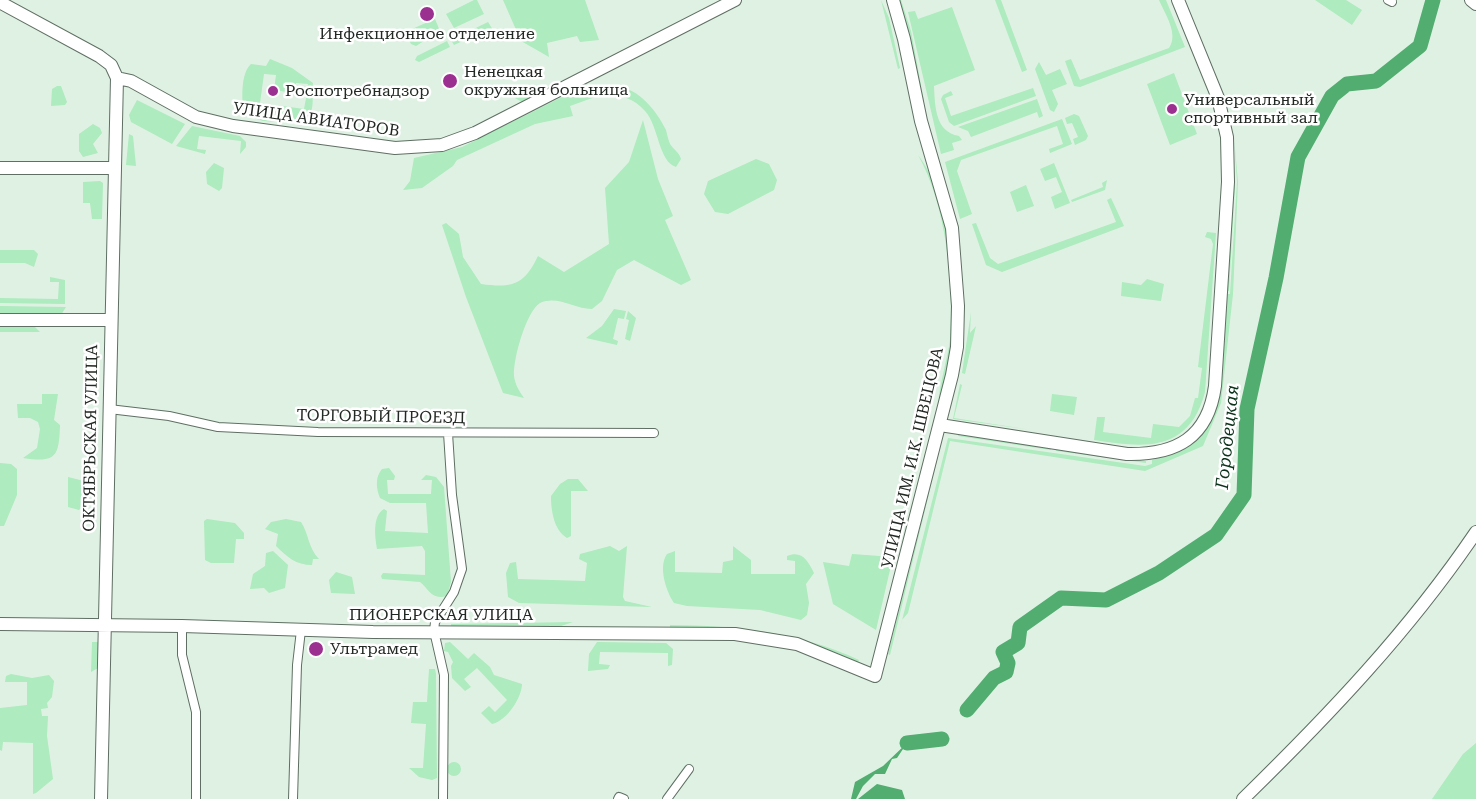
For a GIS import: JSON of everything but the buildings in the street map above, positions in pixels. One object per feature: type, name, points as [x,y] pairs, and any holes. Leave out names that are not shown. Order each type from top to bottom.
[{"type":"street","name":"УЛИЦА АВИАТОРОВ","points":[[2,5],[99,56],[111,65],[117,78],[131,81],[179,110],[211,121],[372,146],[424,147],[442,145],[475,133],[735,0]]},
{"type":"street","name":"УЛИЦА ИМ. И.К. ШВЕЦОВА","points":[[875,676],[940,425],[957,347],[958,306],[955,255],[945,197],[921,121],[904,39],[893,0]]},
{"type":"street","points":[[940,425],[1126,454],[1152,455],[1184,443],[1203,423],[1214,400],[1227,206],[1227,137],[1218,98],[1178,0]]},
{"type":"street","points":[[1471,0],[1476,4]]},
{"type":"street","name":"ОКТЯБРЬСКАЯ УЛИЦА","points":[[101,799],[103,626],[117,78]]},
{"type":"street","points":[[0,168],[115,168]]},
{"type":"street","points":[[0,320],[111,320]]},
{"type":"street","name":"ТОРГОВЫЙ ПРОЕЗД","points":[[109,410],[169,416],[219,427],[448,434],[654,433]]},
{"type":"street","points":[[443,799],[444,675],[434,631],[435,622],[454,592],[462,569],[452,495],[448,434]]},
{"type":"street","points":[[1243,799],[1320,724],[1399,636],[1476,532]]},
{"type":"street","name":"ПИОНЕРСКАЯ УЛИЦА","points":[[0,624],[301,630],[735,634],[770,638],[816,650],[875,676]]},
{"type":"street","points":[[182,626],[182,656],[196,712],[196,799]]},
{"type":"street","points":[[293,799],[297,665],[301,630]]},
{"type":"street","points":[[668,799],[689,769]]},
{"type":"street","points":[[618,799],[620,796],[624,799]]},
{"type":"shaded area","points":[[477,0],[484,14],[454,28],[446,14]]},
{"type":"shaded area","points":[[503,0],[585,0],[599,40],[580,42],[577,36],[547,43],[549,57],[521,41]]},
{"type":"shaded area","points":[[881,0],[889,18],[900,68],[898,69]]},
{"type":"shaded area","points":[[899,0],[901,0],[911,31],[924,101],[922,101]]},
{"type":"shaded area","points":[[995,0],[1001,0],[1027,70],[1022,72]]},
{"type":"shaded area","points":[[1159,0],[1166,0],[1185,47],[1080,87],[1074,86],[1065,61],[1071,59],[1080,80],[1169,48],[1172,42],[1172,30]]},
{"type":"shaded area","points":[[1315,0],[1346,0],[1362,10],[1352,25]]},
{"type":"shaded area","points":[[952,7],[975,70],[934,86],[936,110],[941,124],[951,134],[959,136],[962,140],[952,143],[954,150],[941,154],[908,12],[915,11],[918,19]]},
{"type":"shaded area","points":[[435,19],[440,31],[416,46],[411,44],[405,32]]},
{"type":"shaded area","points":[[488,22],[495,33],[478,41],[474,36],[454,45],[451,40]]},
{"type":"shaded area","points":[[447,41],[450,47],[419,62],[415,60],[417,56]]},
{"type":"shaded area","points":[[270,59],[292,68],[313,83],[312,90],[307,90],[308,84],[296,83],[294,93],[274,90],[276,75],[264,74],[260,103],[304,109],[307,93],[312,93],[312,110],[302,124],[263,121],[244,115],[243,88],[247,68],[251,64],[266,66]]},
{"type":"shaded area","points":[[1039,62],[1046,75],[1060,69],[1067,84],[1052,90],[1058,104],[1054,112],[1050,110],[1035,69]]},
{"type":"shaded area","name":"Универсальный спортивный зал","points":[[1174,73],[1197,134],[1170,145],[1147,84]]},
{"type":"shaded area","points":[[61,86],[67,102],[65,105],[51,106],[52,89]]},
{"type":"shaded area","points":[[535,87],[534,97],[522,102],[515,98]]},
{"type":"shaded area","points":[[582,87],[592,91],[595,97],[570,106],[573,116],[535,124],[457,160],[453,166],[422,188],[403,190],[410,181],[414,158],[462,147]]},
{"type":"shaded area","points":[[618,87],[633,91],[658,115],[670,144],[681,159],[676,167],[670,163],[662,151],[650,117],[645,111],[632,101],[608,91]]},
{"type":"shaded area","points":[[1033,88],[1036,96],[954,126],[949,122],[941,99],[943,95],[951,91],[953,95],[945,98],[951,116]]},
{"type":"shaded area","points":[[1037,99],[1043,116],[1039,118],[1037,112],[971,137],[968,131],[958,127]]},
{"type":"shaded area","points":[[137,100],[185,124],[172,144],[131,122],[129,115]]},
{"type":"shaded area","points":[[1074,114],[1079,116],[1088,136],[1086,140],[1075,145],[1073,139],[1078,137],[1072,123],[1067,124],[1065,118]]},
{"type":"shaded area","points":[[1062,119],[1072,144],[1050,153],[1049,149],[1063,144],[1057,126],[961,160],[957,171],[972,214],[960,219],[945,162]]},
{"type":"shaded area","points":[[643,120],[658,179],[673,216],[665,220],[691,280],[681,285],[634,260],[617,270],[602,301],[592,309],[560,301],[540,303],[530,316],[521,336],[514,368],[515,379],[524,398],[503,393],[466,297],[442,225],[446,223],[459,234],[463,257],[481,284],[501,286],[516,283],[527,274],[538,256],[564,272],[609,244],[605,188],[629,162]]},
{"type":"shaded area","points":[[93,124],[100,128],[102,133],[93,144],[98,153],[83,157],[79,151],[79,134]]},
{"type":"shaded area","points":[[192,126],[240,136],[246,142],[246,147],[240,154],[241,141],[199,136],[197,149],[206,150],[205,154],[176,146]]},
{"type":"shaded area","points":[[129,134],[133,136],[136,166],[126,165]]},
{"type":"shaded area","points":[[1234,138],[1238,182],[1233,294],[1221,403],[1203,446],[1145,471],[950,441],[908,613],[902,620],[948,438],[1145,466],[1152,464],[1152,460],[1179,450],[1198,435],[1210,417],[1218,395],[1222,371],[1226,294],[1230,294],[1237,182]]},
{"type":"shaded area","points":[[918,155],[929,173],[938,196],[949,247],[952,325],[950,354],[939,405],[939,394],[950,339],[949,269],[946,244],[935,197]]},
{"type":"shaded area","points":[[756,159],[769,164],[777,180],[774,190],[728,214],[715,212],[704,194],[708,181]]},
{"type":"shaded area","points":[[214,163],[224,168],[222,188],[219,191],[207,184],[206,172]]},
{"type":"shaded area","points":[[1054,163],[1070,203],[1055,209],[1051,197],[1062,192],[1056,177],[1045,181],[1040,169]]},
{"type":"shaded area","points":[[1107,180],[1105,190],[1072,202],[1071,200],[1103,187],[1102,183]]},
{"type":"shaded area","points":[[100,181],[103,183],[102,219],[92,219],[90,203],[83,203],[83,182]]},
{"type":"shaded area","points":[[1026,185],[1034,206],[1017,212],[1010,192]]},
{"type":"shaded area","points":[[1233,185],[1235,185],[1229,291],[1226,291]]},
{"type":"shaded area","points":[[1111,198],[1124,226],[1002,272],[986,265],[972,224],[976,223],[990,258],[998,264],[1116,222],[1107,200]]},
{"type":"shaded area","points":[[1207,232],[1216,233],[1205,392],[1198,412],[1188,426],[1176,436],[1162,442],[1130,444],[1094,440],[1097,417],[1105,417],[1103,432],[1151,438],[1153,424],[1179,427],[1190,416],[1195,398],[1198,398],[1202,368],[1198,367],[1213,244],[1211,239],[1205,237]]},
{"type":"shaded area","points":[[0,250],[34,250],[38,254],[34,267],[25,263],[0,263]]},
{"type":"shaded area","points":[[50,277],[65,280],[65,304],[0,303],[0,298],[58,299],[59,282],[50,282]]},
{"type":"shaded area","points":[[1147,279],[1164,284],[1161,301],[1121,296],[1122,282],[1141,285]]},
{"type":"shaded area","points":[[0,306],[66,307],[61,315],[0,315]]},
{"type":"shaded area","points":[[614,309],[626,311],[624,319],[618,318],[613,339],[618,341],[617,345],[586,338],[602,326]]},
{"type":"shaded area","points":[[628,311],[636,318],[630,341],[625,339],[629,320],[626,319]]},
{"type":"shaded area","points":[[971,312],[970,333],[976,326],[965,374],[962,373]]},
{"type":"shaded area","points":[[0,327],[35,327],[40,332],[0,332]]},
{"type":"shaded area","points":[[960,384],[962,385],[954,418],[1032,430],[953,419]]},
{"type":"shaded area","points":[[42,394],[58,394],[54,420],[60,425],[57,451],[49,458],[23,458],[37,448],[40,429],[38,422],[30,418],[18,418],[17,404],[42,404]]},
{"type":"shaded area","points":[[1052,394],[1077,397],[1074,415],[1050,411]]},
{"type":"shaded area","points":[[958,434],[1051,447],[1051,450],[958,436]]},
{"type":"shaded area","points":[[940,448],[890,655],[888,654]]},
{"type":"shaded area","points":[[1056,448],[1146,461],[1146,463],[1056,451]]},
{"type":"shaded area","points":[[0,463],[11,464],[17,469],[17,495],[4,526],[0,526]]},
{"type":"shaded area","points":[[389,468],[395,476],[394,480],[387,480],[388,494],[431,494],[432,480],[421,480],[426,475],[436,477],[444,487],[451,582],[447,596],[437,597],[431,594],[420,582],[382,579],[383,573],[425,575],[425,551],[422,546],[377,549],[375,527],[380,512],[384,509],[387,511],[385,531],[428,533],[426,503],[390,503],[380,498],[377,479],[382,469]]},
{"type":"shaded area","points":[[68,477],[88,482],[88,490],[83,496],[82,507],[79,510],[68,507]]},
{"type":"shaded area","points":[[568,479],[578,479],[588,491],[571,491],[571,536],[567,538],[556,525],[551,496],[560,484]]},
{"type":"shaded area","points":[[207,519],[235,523],[244,533],[244,539],[236,539],[234,563],[211,563],[205,560],[204,521]]},
{"type":"shaded area","points":[[286,519],[301,522],[304,527],[319,559],[313,559],[312,565],[301,564],[288,557],[276,546],[278,534],[265,529],[271,522]]},
{"type":"shaded area","points":[[610,546],[619,551],[627,546],[623,597],[625,601],[652,607],[519,603],[508,597],[506,573],[510,563],[516,562],[518,579],[585,581],[587,563],[579,559],[580,554]]},
{"type":"shaded area","points":[[733,546],[751,560],[751,574],[795,574],[795,561],[787,560],[787,556],[797,554],[804,558],[814,573],[806,584],[809,603],[807,615],[801,620],[760,610],[687,606],[674,603],[668,592],[663,572],[664,559],[667,554],[675,551],[675,572],[722,573],[723,562],[733,560]]},
{"type":"shaded area","points":[[273,551],[288,565],[285,588],[269,593],[264,588],[250,589],[253,574],[265,566],[266,553]]},
{"type":"shaded area","points":[[852,554],[893,557],[876,630],[833,604],[823,562],[849,566]]},
{"type":"shaded area","points":[[336,572],[352,577],[355,594],[331,593],[329,580]]},
{"type":"shaded area","points":[[573,622],[558,627],[451,627],[451,624]]},
{"type":"shaded area","points":[[670,625],[743,629],[790,636],[836,650],[859,660],[858,662],[811,644],[766,634],[670,628]]},
{"type":"shaded area","points":[[92,642],[98,642],[98,668],[91,672]]},
{"type":"shaded area","points":[[450,642],[468,659],[474,653],[490,667],[494,675],[522,684],[513,708],[498,722],[492,724],[481,713],[489,706],[495,712],[507,700],[477,668],[464,679],[471,687],[465,691],[452,678],[453,662],[448,652],[444,651],[445,643]]},
{"type":"shaded area","points":[[597,642],[666,643],[673,649],[672,665],[668,666],[668,653],[600,652],[599,664],[610,665],[608,669],[588,671],[589,654]]},
{"type":"shaded area","points":[[429,669],[435,669],[436,674],[437,778],[432,780],[419,777],[409,768],[423,768],[426,724],[411,723],[413,702],[427,702]]},
{"type":"shaded area","points":[[11,674],[32,678],[49,675],[54,681],[52,697],[47,703],[48,708],[41,709],[42,716],[48,716],[47,736],[53,779],[33,794],[33,743],[3,742],[2,751],[0,750],[0,708],[27,705],[27,682],[5,682],[6,676]]},
{"type":"shaded area","points":[[907,743],[897,758],[892,759],[885,774],[875,774],[863,786],[856,799],[851,799],[855,782],[883,766]]},
{"type":"shaded area","points":[[1476,743],[1476,799],[1432,799],[1463,754]]},
{"type":"shaded area","points":[[454,762],[459,764],[461,769],[459,774],[454,776],[449,774],[447,769],[449,764]]},
{"type":"shaded area","points":[[877,784],[902,790],[905,799],[858,799]]},
{"type":"waterway","name":"Городецкая","points":[[967,710],[994,678],[1006,672],[1008,663],[1003,652],[1018,643],[1020,627],[1061,598],[1106,600],[1159,573],[1216,535],[1244,495],[1247,409],[1276,278],[1298,157],[1332,96],[1347,84],[1376,81],[1420,46],[1433,0]]},
{"type":"waterway","name":"Городецкая","points":[[907,743],[942,739]]},
{"type":"place","name":"Инфекционное отделение","points":[[427,14]]},
{"type":"place","name":"Ненецкая окружная больница","points":[[450,81]]},
{"type":"place","name":"Роспотребнадзор","points":[[273,91]]},
{"type":"place","name":"Универсальный спортивный зал","points":[[1172,109]]},
{"type":"place","name":"Ультрамед","points":[[316,649]]}]
